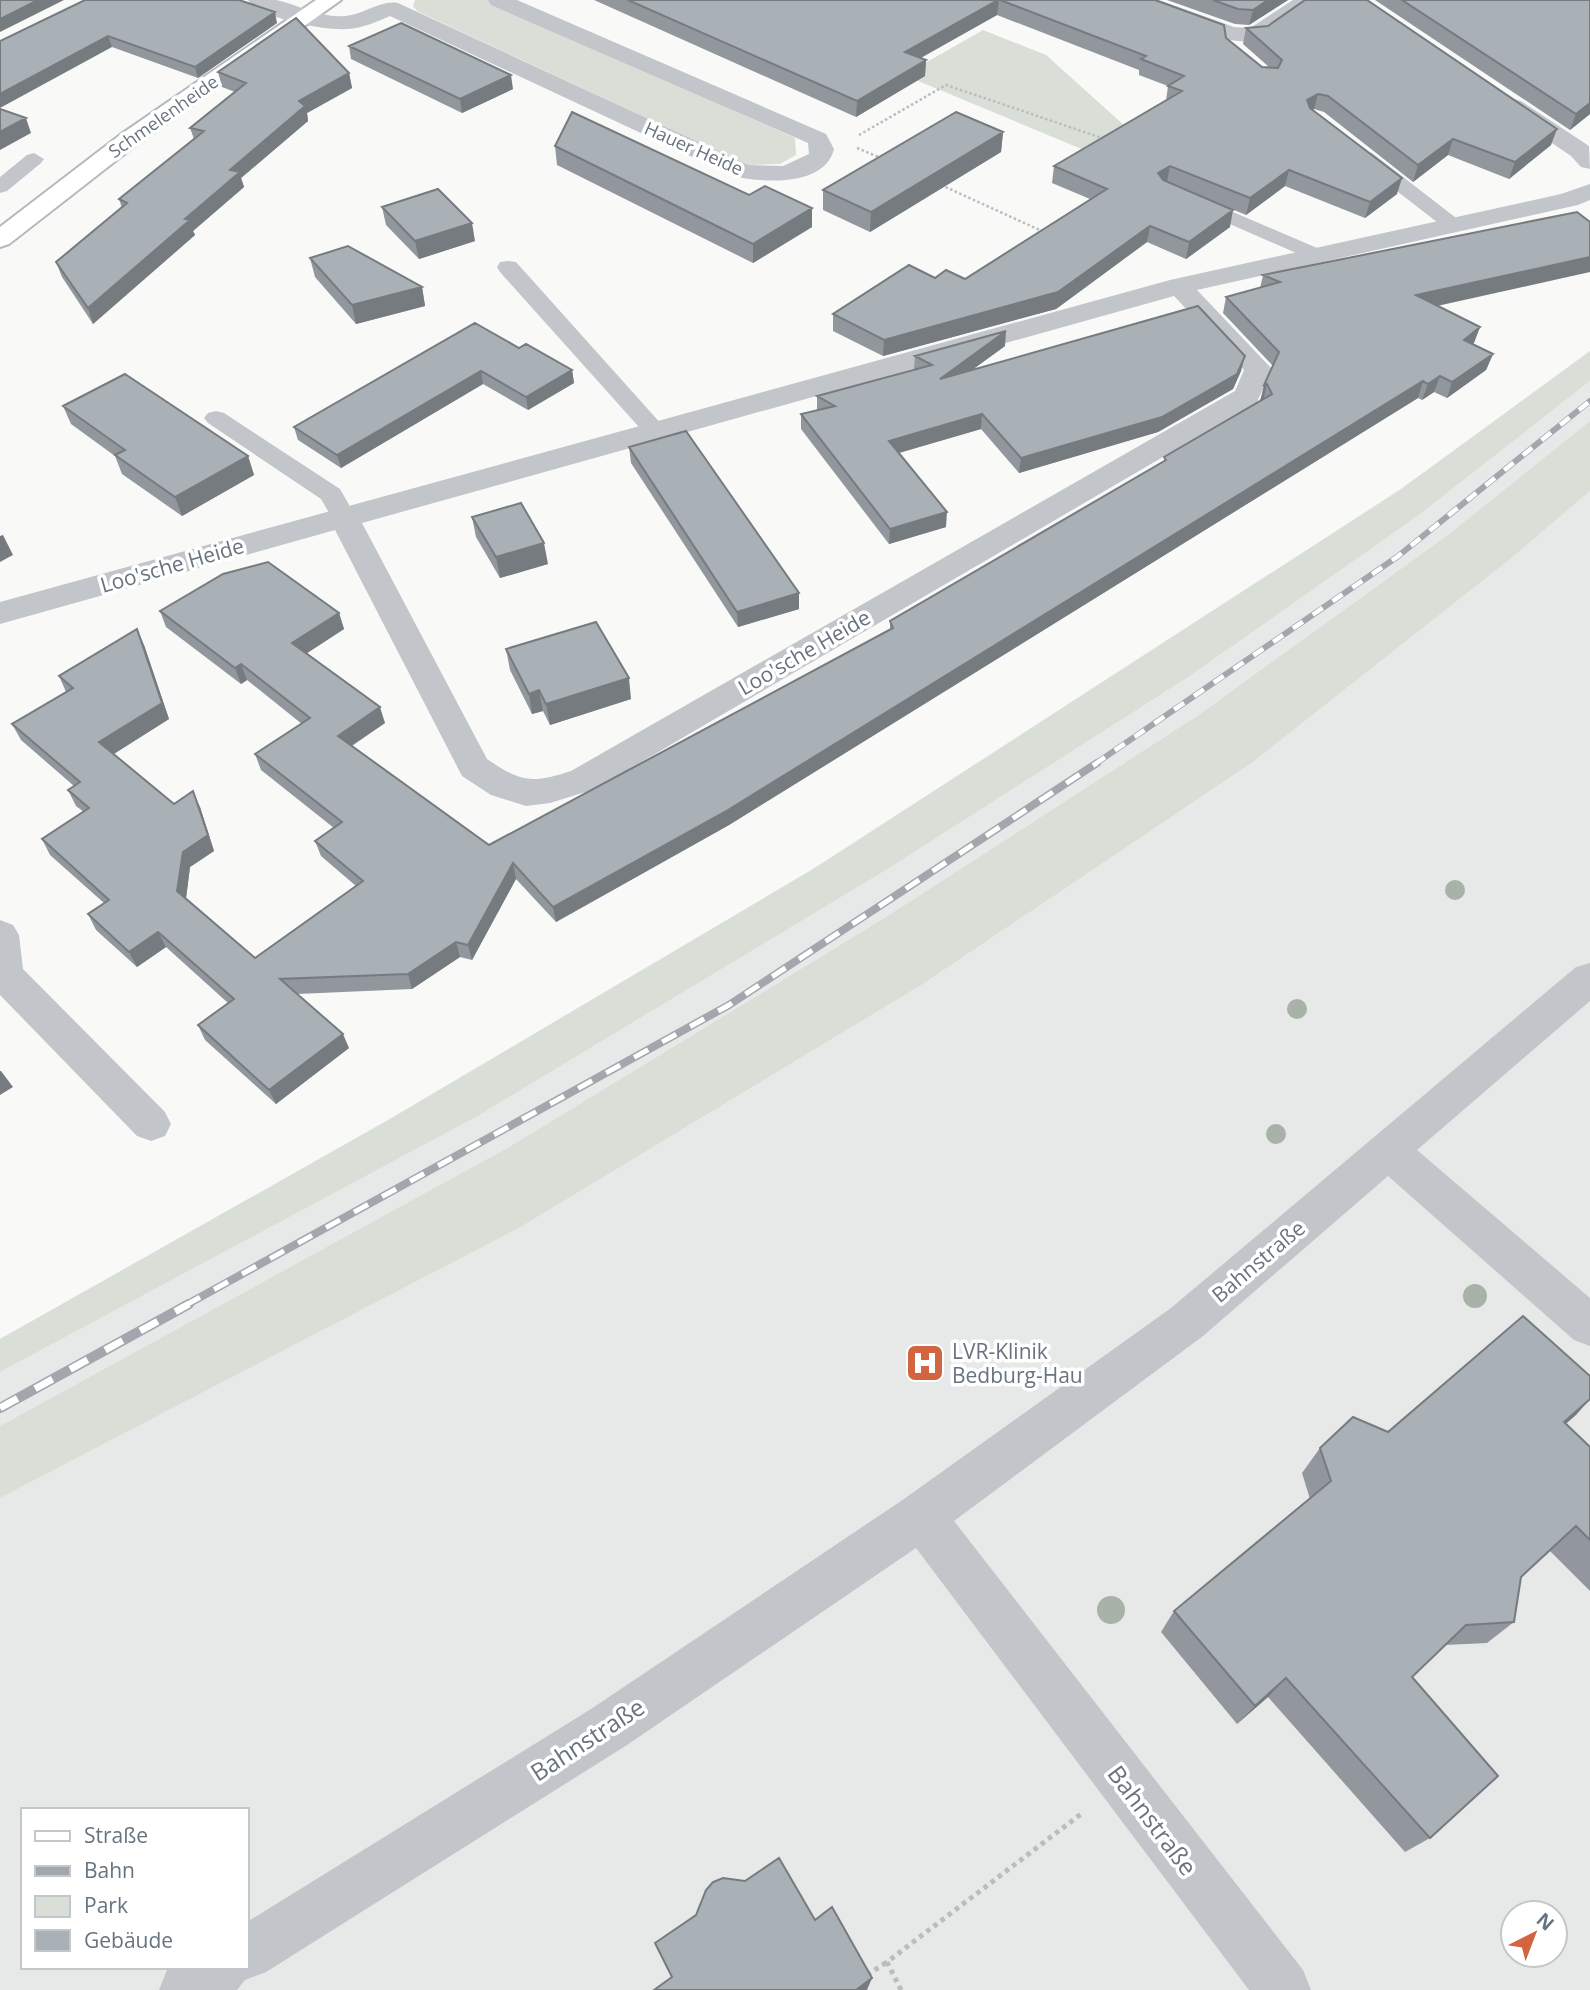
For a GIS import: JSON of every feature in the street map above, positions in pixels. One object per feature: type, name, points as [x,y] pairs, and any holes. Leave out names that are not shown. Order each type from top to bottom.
[{"type":"street","name":"Schmelenheide","points":[[0,239],[128,140],[330,0]]},
{"type":"street","points":[[499,0],[818,139]]},
{"type":"street","points":[[1139,0],[1231,34],[1255,35],[1308,0]]},
{"type":"street","name":"Hauer Heide","points":[[272,2],[305,17],[335,22],[360,20],[397,4],[743,171],[764,175],[791,174],[820,157],[822,149],[818,139]]},
{"type":"street","points":[[1490,91],[1580,151],[1590,162]]},
{"type":"street","name":"Loo'sche Heide","points":[[0,613],[1179,286],[1569,200],[1590,191]]},
{"type":"street","name":"Loo'sche Heide","points":[[344,517],[474,767],[501,787],[538,795],[583,780],[1247,396],[1258,369],[1179,286]]},
{"type":"street","points":[[0,935],[5,975],[151,1124]]},
{"type":"street","name":"Bahnstraße","points":[[248,1951],[609,1727],[921,1516],[1187,1322],[1590,978]]},
{"type":"street","points":[[1388,1150],[1590,1326]]},
{"type":"street","name":"Bahnstraße","points":[[921,1516],[1283,1990]]},
{"type":"street","points":[[187,1990],[220,1969]]},
{"type":"lane","points":[[1231,34],[1231,48],[1240,55]]},
{"type":"lane","points":[[1347,143],[1452,225]]},
{"type":"lane","points":[[0,187],[34,159]]},
{"type":"lane","points":[[1168,190],[1317,255]]},
{"type":"lane","points":[[508,267],[654,431]]},
{"type":"lane","points":[[216,418],[331,494],[344,517]]},
{"type":"path","points":[[843,145],[946,86],[1111,141]]},
{"type":"path","points":[[818,139],[881,158]]},
{"type":"path","points":[[931,180],[1054,237]]},
{"type":"path","points":[[861,1979],[1091,1807]]},
{"type":"path","points":[[887,1962],[901,1990]]},
{"type":"shaded area","points":[[1590,381],[1590,421],[1445,537],[1197,716],[886,917],[509,1147],[0,1426],[0,1372],[476,1117],[886,870],[1190,676],[1419,515]]},
{"type":"shaded area","name":"LVR-Klinik Bedburg-Hau","points":[[1590,491],[1590,1990],[0,1990],[0,1498],[519,1228],[923,984],[1253,762],[1514,556]]},
{"type":"green space","points":[[415,0],[488,0],[795,138],[796,155],[780,164],[747,165],[417,11],[413,6]]},
{"type":"green space","points":[[983,30],[1046,55],[1136,136],[1202,163],[1168,185],[904,75]]},
{"type":"green space","points":[[1590,351],[1590,381],[1419,515],[1190,676],[886,870],[476,1117],[0,1372],[0,1339],[388,1120],[813,869],[1401,489]]},
{"type":"green space","points":[[1590,421],[1590,491],[1514,556],[1253,762],[923,984],[519,1228],[0,1498],[0,1426],[509,1147],[886,917],[1197,716],[1445,537]]},
{"type":"building","points":[[0,0],[38,0],[0,19]]},
{"type":"building","points":[[85,0],[239,0],[275,12],[195,67],[108,36],[0,94],[0,41]]},
{"type":"building","points":[[628,0],[998,0],[905,52],[926,60],[857,101]]},
{"type":"building","points":[[1000,0],[1155,0],[1224,25],[1226,38],[1262,67],[1278,68],[1282,60],[1246,28],[1268,26],[1305,0],[1367,0],[1557,129],[1515,162],[1453,139],[1418,165],[1328,96],[1318,94],[1307,100],[1310,108],[1402,178],[1370,202],[1289,170],[1250,198],[1170,166],[1158,173],[1163,180],[1233,210],[1189,242],[1150,226],[1058,292],[884,340],[833,314],[909,265],[935,278],[946,270],[965,279],[1107,189],[1054,166],[1182,91],[1168,86],[1184,76],[1141,59],[1146,56]]},
{"type":"building","points":[[1213,0],[1268,0],[1253,10],[1238,9]]},
{"type":"building","points":[[1402,0],[1590,0],[1590,103],[1576,114]]},
{"type":"building","points":[[296,18],[349,73],[299,101],[305,106],[230,170],[240,172],[185,219],[190,220],[88,308],[56,262],[127,203],[119,199],[204,131],[190,128],[246,83],[218,72]]},
{"type":"building","points":[[401,23],[511,75],[460,99],[349,46]]},
{"type":"building","points":[[0,109],[26,118],[0,132]]},
{"type":"building","points":[[572,112],[749,195],[765,186],[812,208],[753,244],[555,146]]},
{"type":"building","points":[[956,112],[1003,132],[871,212],[823,190]]},
{"type":"building","points":[[438,189],[472,223],[415,241],[382,207]]},
{"type":"building","points":[[1577,212],[1590,222],[1590,257],[1416,295],[1480,327],[1464,340],[1493,354],[1452,382],[1440,376],[1428,384],[1423,381],[728,810],[553,907],[513,863],[468,945],[456,942],[408,974],[280,979],[343,1034],[269,1090],[198,1025],[234,999],[158,932],[129,952],[88,914],[109,900],[42,839],[89,808],[68,790],[80,782],[12,724],[73,688],[59,676],[137,629],[162,703],[99,742],[174,804],[193,791],[208,835],[183,852],[177,891],[255,958],[363,881],[315,841],[342,822],[255,754],[310,718],[241,664],[235,668],[160,611],[223,574],[268,562],[339,613],[292,643],[380,707],[338,736],[489,845],[893,628],[890,621],[1166,460],[1164,457],[1272,394],[1267,384],[1264,385],[1279,352],[1226,297],[1280,282],[1263,275]]},
{"type":"building","points":[[348,246],[422,287],[352,305],[310,258]]},
{"type":"building","points":[[1198,306],[1245,356],[1237,374],[1162,417],[1021,458],[982,414],[889,441],[947,512],[890,529],[801,414],[835,406],[817,396],[932,365],[915,356],[1006,331],[940,379]]},
{"type":"building","points":[[475,323],[519,348],[526,344],[572,370],[526,397],[481,371],[337,455],[294,427]]},
{"type":"building","points":[[125,374],[248,456],[175,497],[115,455],[125,450],[63,406]]},
{"type":"building","points":[[686,431],[799,593],[737,612],[629,447]]},
{"type":"building","points":[[521,503],[544,543],[496,557],[472,517]]},
{"type":"building","points":[[596,622],[629,678],[546,704],[539,690],[529,694],[506,649]]},
{"type":"building","points":[[1523,1316],[1590,1376],[1590,1399],[1564,1422],[1590,1447],[1590,1540],[1576,1526],[1521,1577],[1514,1622],[1466,1625],[1412,1677],[1498,1776],[1430,1838],[1286,1678],[1255,1706],[1174,1611],[1331,1481],[1320,1448],[1353,1417],[1388,1432]]},
{"type":"building","points":[[779,1858],[815,1920],[832,1907],[872,1978],[856,1990],[654,1990],[672,1977],[655,1943],[696,1915],[706,1890],[713,1882],[723,1878],[745,1881]]},
{"type":"railway","points":[[1095,764],[1397,557],[1590,401]]},
{"type":"railway","points":[[186,1305],[729,1005],[1097,763]]},
{"type":"railway","points":[[0,1408],[189,1304]]},
{"type":"place","name":"LVR-Klinik Bedburg-Hau","points":[[925,1363]]}]
